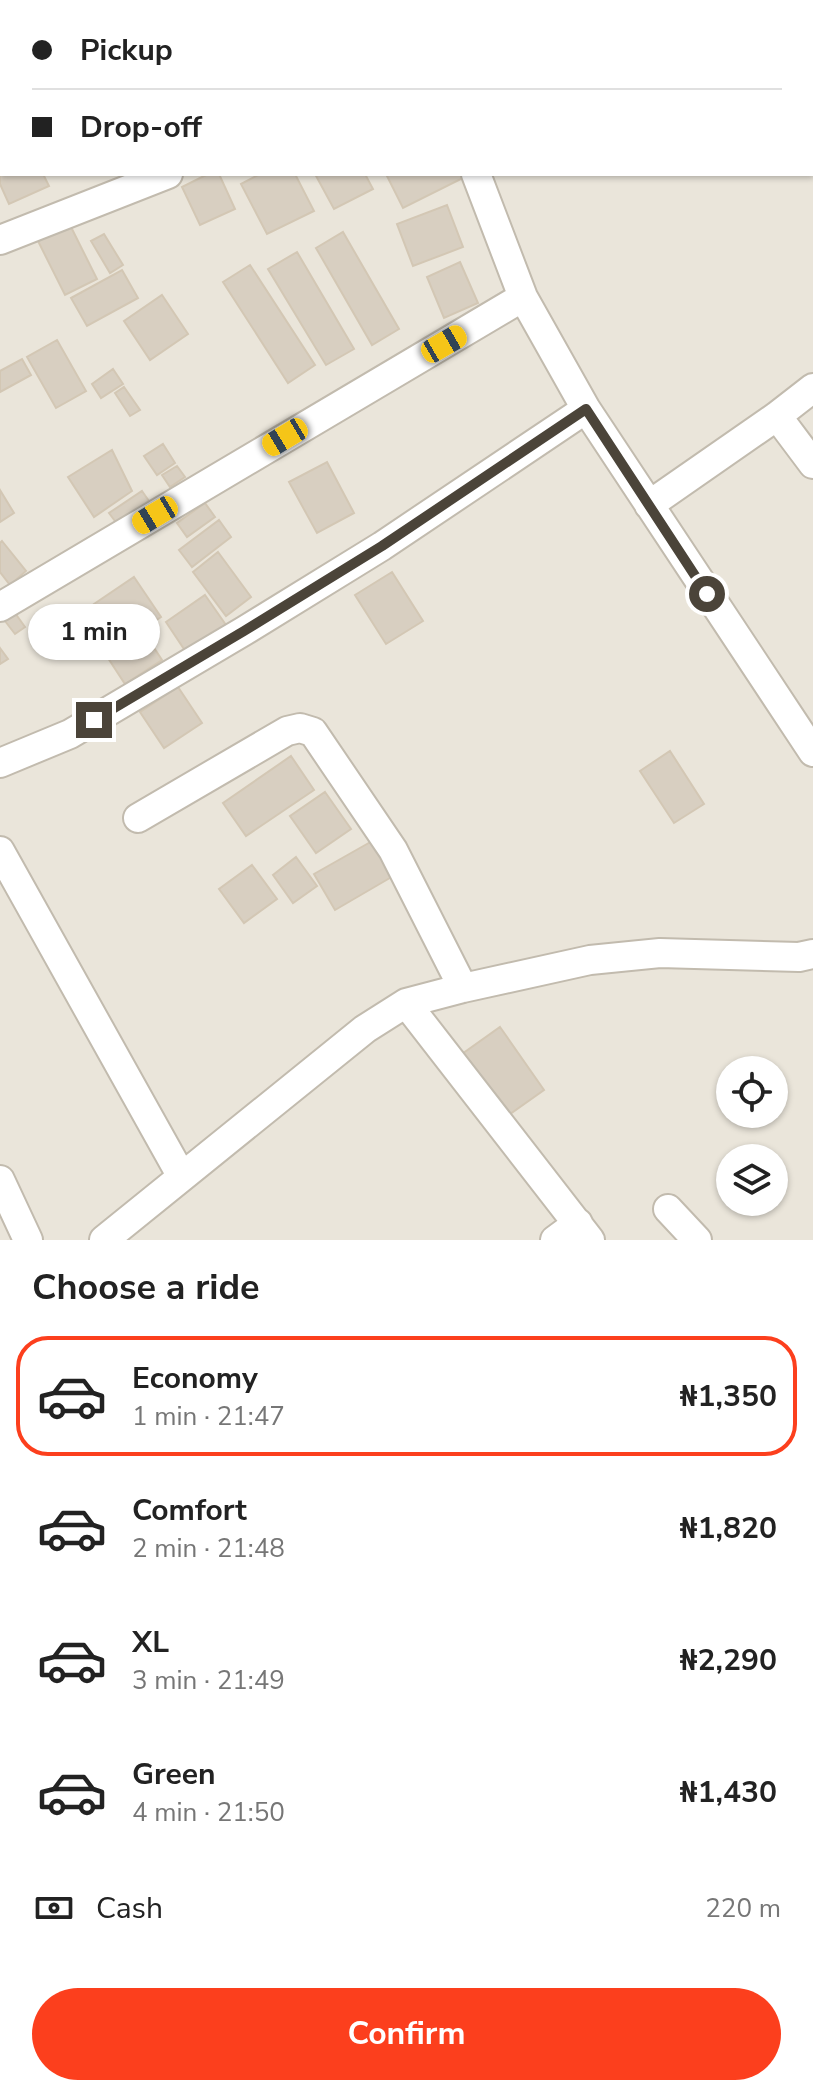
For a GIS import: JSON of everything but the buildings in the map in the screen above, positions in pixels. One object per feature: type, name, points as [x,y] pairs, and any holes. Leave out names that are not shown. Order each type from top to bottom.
[{"type":"street","points":[[0,240],[163,176]]},
{"type":"street","points":[[477,176],[523,297],[539,329],[586,409],[813,752]]},
{"type":"street","points":[[0,607],[523,297]]},
{"type":"street","points":[[649,505],[813,388]]},
{"type":"street","points":[[0,763],[70,734],[244,631],[382,546],[586,409]]},
{"type":"street","points":[[777,416],[813,464]]},
{"type":"street","points":[[138,818],[287,731],[300,728],[313,732],[393,850],[463,988]]},
{"type":"street","points":[[0,851],[182,1177]]},
{"type":"street","points":[[104,1240],[365,1029],[406,1003],[604,958],[660,953],[799,957],[813,954]]},
{"type":"street","points":[[406,1003],[574,1234]]},
{"type":"street","points":[[0,1180],[28,1240]]},
{"type":"street","points":[[668,1209],[697,1240]]},
{"type":"shaded area","points":[[0,176],[813,176],[813,1240],[0,1240]]},
{"type":"route","points":[[94,720],[382,546],[586,409],[707,594]]}]
